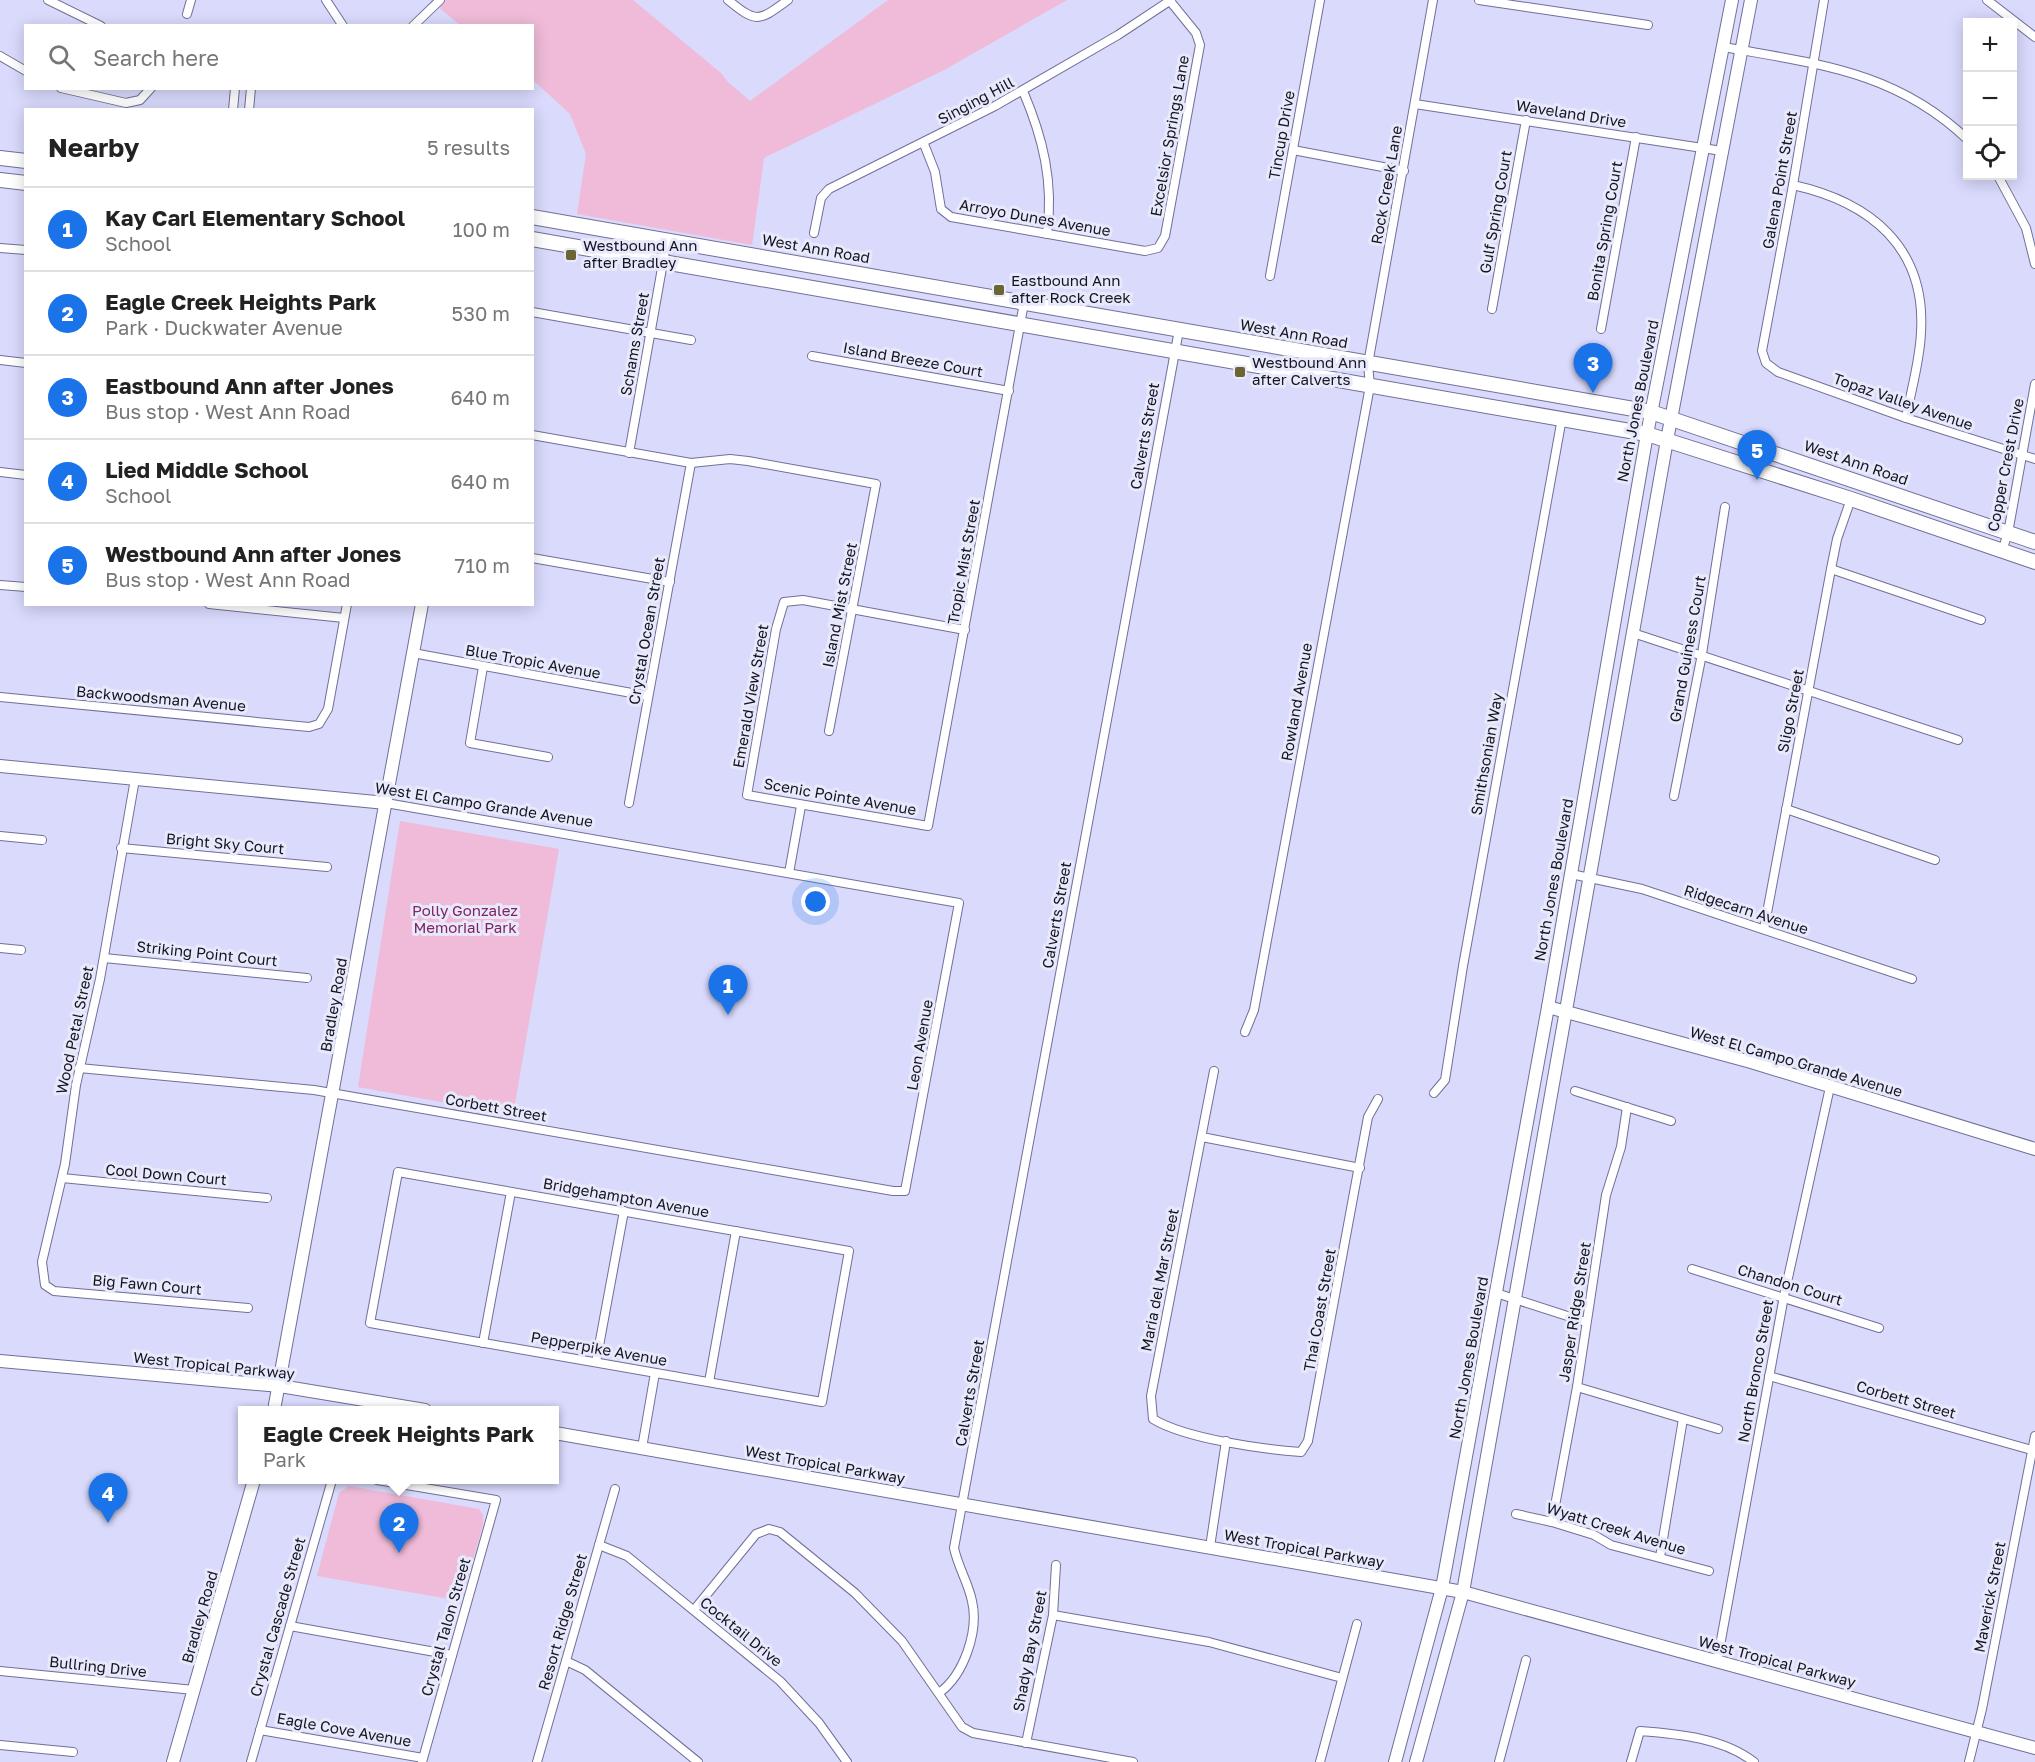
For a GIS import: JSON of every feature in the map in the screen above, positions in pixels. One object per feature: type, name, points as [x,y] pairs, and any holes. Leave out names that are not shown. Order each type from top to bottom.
[{"type":"main road","name":"North Jones Boulevard","points":[[1395,1762],[1442,1588],[1548,1007],[1651,412],[1732,0]]},
{"type":"main road","points":[[1416,1762],[1463,1592],[1513,1299],[1667,440],[1751,0]]},
{"type":"main road","points":[[0,158],[24,161]]},
{"type":"main road","points":[[0,180],[24,183]]},
{"type":"main road","name":"West Ann Road","points":[[534,217],[1179,330],[1562,418],[1647,434],[1851,499],[2035,562]]},
{"type":"main road","name":"West Ann Road","points":[[534,238],[1174,352],[1651,412],[2035,542]]},
{"type":"main road","points":[[1851,499],[1858,495],[1910,499]]},
{"type":"main road","name":"Bradley Road","points":[[275,1406],[422,606]]},
{"type":"main road","name":"West El Campo Grande Avenue","points":[[0,766],[386,803]]},
{"type":"main road","name":"West El Campo Grande Avenue","points":[[1548,1007],[1750,1062],[2035,1149]]},
{"type":"main road","name":"West Tropical Parkway","points":[[0,1361],[280,1386],[401,1406]]},
{"type":"main road","name":"West Tropical Parkway","points":[[559,1434],[1463,1592],[2035,1748]]},
{"type":"main road","name":"Bradley Road","points":[[173,1762],[253,1484]]},
{"type":"street","points":[[48,0],[60,3],[97,24]]},
{"type":"street","points":[[187,15],[191,0]]},
{"type":"street","points":[[326,0],[341,24]]},
{"type":"street","points":[[415,24],[440,0]]},
{"type":"street","points":[[728,0],[746,15],[755,19],[763,18],[788,0]]},
{"type":"street","name":"Tincup Drive","points":[[1270,276],[1320,0]]},
{"type":"street","name":"Rock Creek Lane","points":[[1370,375],[1433,0]]},
{"type":"street","points":[[1479,0],[1648,25]]},
{"type":"street","name":"Galena Point Street","points":[[1766,363],[1762,351],[1815,63],[1824,0]]},
{"type":"street","points":[[1987,0],[2035,37]]},
{"type":"street","name":"Singing Hill","points":[[814,233],[821,198],[829,189],[924,144],[1023,91],[1170,1]]},
{"type":"street","name":"Excelsior Springs Lane","points":[[1158,248],[1165,236],[1200,45],[1196,33],[1170,1]]},
{"type":"street","points":[[1724,47],[1815,63],[1878,80],[1918,100],[1963,135]]},
{"type":"street","points":[[0,56],[24,70]]},
{"type":"street","points":[[70,90],[126,103],[140,100],[149,90]]},
{"type":"street","points":[[233,108],[235,90]]},
{"type":"street","points":[[249,108],[251,90]]},
{"type":"street","points":[[1023,91],[1040,132],[1048,167],[1050,199],[1047,234]]},
{"type":"street","name":"Waveland Drive","points":[[1415,104],[1722,151]]},
{"type":"street","name":"Gulf Spring Court","points":[[1492,309],[1526,120]]},
{"type":"street","name":"Bonita Spring Court","points":[[1601,329],[1636,137]]},
{"type":"street","name":"Arroyo Dunes Avenue","points":[[924,144],[935,172],[940,205],[947,214],[1145,251],[1158,248]]},
{"type":"street","points":[[1293,150],[1404,171]]},
{"type":"street","points":[[2000,180],[2026,228],[2035,264]]},
{"type":"street","points":[[1793,185],[1822,192],[1855,205],[1889,234],[1912,272],[1918,292],[1921,332],[1906,418]]},
{"type":"street","name":"Schams Street","points":[[629,453],[667,240]]},
{"type":"street","points":[[0,248],[24,250]]},
{"type":"street","name":"Tropic Mist Street","points":[[928,826],[1024,303]]},
{"type":"street","points":[[534,312],[691,340]]},
{"type":"street","name":"Calverts Street","points":[[939,1693],[951,1684],[963,1668],[972,1623],[973,1602],[957,1563],[954,1548],[1179,330]]},
{"type":"street","name":"Island Breeze Court","points":[[812,356],[1009,391]]},
{"type":"street","points":[[0,360],[24,363]]},
{"type":"street","name":"Topaz Valley Avenue","points":[[1766,363],[1778,372],[1906,418],[2035,459]]},
{"type":"street","name":"Rowland Avenue","points":[[1245,1032],[1254,1010],[1370,375]]},
{"type":"street","name":"Copper Crest Drive","points":[[2002,551],[2008,533],[2035,384]]},
{"type":"street","name":"Smithsonian Way","points":[[1434,1093],[1445,1080],[1463,966],[1562,418]]},
{"type":"street","points":[[534,435],[691,463]]},
{"type":"street","name":"Island Mist Street","points":[[691,463],[748,461],[876,484],[829,731]]},
{"type":"street","name":"Crystal Ocean Street","points":[[629,803],[691,463]]},
{"type":"street","points":[[0,472],[24,475]]},
{"type":"street","name":"Sligo Street","points":[[1764,929],[1831,569],[1851,499]]},
{"type":"street","name":"Grand Guiness Court","points":[[1674,796],[1702,654],[1725,507]]},
{"type":"street","points":[[534,558],[670,582]]},
{"type":"street","points":[[1831,569],[1981,620]]},
{"type":"street","points":[[0,585],[24,587]]},
{"type":"street","name":"Emerald View Street","points":[[747,795],[774,640],[784,602],[793,599],[853,609]]},
{"type":"street","points":[[228,606],[344,618],[347,606]]},
{"type":"street","points":[[853,609],[965,630]]},
{"type":"street","name":"Backwoodsman Avenue","points":[[0,697],[309,727],[319,724],[328,709],[344,618]]},
{"type":"street","points":[[1633,633],[1958,740]]},
{"type":"street","name":"Blue Tropic Avenue","points":[[413,653],[648,696]]},
{"type":"street","points":[[483,667],[470,743],[548,757]]},
{"type":"street","name":"Wood Petal Street","points":[[45,1285],[42,1262],[62,1178],[79,1068],[104,958],[121,848],[135,779]]},
{"type":"street","name":"Scenic Pointe Avenue","points":[[747,795],[928,826]]},
{"type":"street","name":"West El Campo Grande Avenue","points":[[386,803],[959,903]]},
{"type":"street","points":[[789,873],[801,806]]},
{"type":"street","points":[[1786,809],[1935,860]]},
{"type":"street","points":[[0,836],[42,840]]},
{"type":"street","name":"Bright Sky Court","points":[[121,848],[327,867]]},
{"type":"street","name":"Ridgecarn Avenue","points":[[1571,874],[1642,889],[1912,979]]},
{"type":"street","name":"Leon Avenue","points":[[905,1191],[959,903]]},
{"type":"street","points":[[0,948],[21,950]]},
{"type":"street","name":"Striking Point Court","points":[[104,958],[307,978]]},
{"type":"street","name":"Corbett Street","points":[[79,1068],[333,1094],[893,1191],[905,1191]]},
{"type":"street","name":"Maria del Mar Street","points":[[1214,1071],[1151,1396],[1153,1419],[1164,1426],[1226,1441]]},
{"type":"street","name":"North Bronco Street","points":[[1717,1662],[1784,1296],[1830,1087]]},
{"type":"street","points":[[1575,1091],[1671,1121]]},
{"type":"street","name":"Thai Coast Street","points":[[1226,1441],[1301,1452],[1308,1441],[1368,1117],[1378,1099]]},
{"type":"street","name":"Jasper Ridge Street","points":[[1552,1522],[1577,1387],[1606,1196],[1621,1147],[1627,1107]]},
{"type":"street","points":[[1202,1137],[1360,1168]]},
{"type":"street","name":"Bridgehampton Avenue","points":[[370,1323],[398,1172],[624,1211],[849,1251],[822,1402]]},
{"type":"street","name":"Cool Down Court","points":[[62,1178],[267,1198]]},
{"type":"street","points":[[483,1343],[511,1192]]},
{"type":"street","points":[[596,1362],[624,1211]]},
{"type":"street","points":[[709,1382],[736,1231]]},
{"type":"street","name":"Chandon Court","points":[[1692,1269],[1784,1296],[1879,1328]]},
{"type":"street","name":"Big Fawn Court","points":[[45,1285],[54,1291],[248,1308]]},
{"type":"street","points":[[1496,1293],[1586,1322]]},
{"type":"street","name":"Pepperpike Avenue","points":[[370,1323],[822,1402]]},
{"type":"street","points":[[642,1448],[655,1373]]},
{"type":"street","name":"Corbett Street","points":[[1769,1376],[2034,1451]]},
{"type":"street","points":[[1577,1387],[1718,1429]]},
{"type":"street","points":[[1660,1557],[1683,1419]]},
{"type":"street","name":"Maverick Street","points":[[1969,1762],[2034,1451],[2035,1436]]},
{"type":"street","points":[[1210,1547],[1226,1441]]},
{"type":"street","name":"Crystal Cascade Street","points":[[251,1762],[331,1484]]},
{"type":"street","name":"Crystal Talon Street","points":[[422,1760],[496,1500],[425,1484]]},
{"type":"street","name":"Resort Ridge Street","points":[[537,1762],[615,1489]]},
{"type":"street","name":"Wyatt Creek Avenue","points":[[1516,1514],[1594,1535],[1611,1545],[1708,1571]]},
{"type":"street","points":[[693,1610],[756,1534],[769,1529],[780,1532],[855,1593],[902,1641],[962,1727],[973,1733],[1088,1758],[1133,1762]]},
{"type":"street","name":"Cocktail Drive","points":[[599,1545],[627,1556],[780,1681],[819,1723],[847,1762]]},
{"type":"street","name":"Shady Bay Street","points":[[1026,1743],[1053,1615],[1056,1565]]},
{"type":"street","points":[[1053,1615],[1209,1642],[1342,1678]]},
{"type":"street","points":[[1320,1762],[1357,1624]]},
{"type":"street","points":[[290,1626],[452,1654]]},
{"type":"street","points":[[1499,1762],[1526,1660]]},
{"type":"street","points":[[566,1661],[585,1670],[698,1762]]},
{"type":"street","name":"Bullring Drive","points":[[0,1671],[194,1690]]},
{"type":"street","name":"Eagle Cove Avenue","points":[[260,1730],[422,1760]]},
{"type":"street","points":[[1631,1762],[1640,1731],[1680,1734],[1738,1750],[1754,1762]]},
{"type":"street","points":[[0,1745],[73,1752]]},
{"type":"green space","points":[[430,0],[633,0],[721,73],[750,101],[888,0],[1067,0],[944,70],[764,158],[752,245],[577,214],[586,154],[570,114],[534,81],[534,24],[459,24]]},
{"type":"green space","name":"Polly Gonzalez Memorial Park","points":[[400,821],[559,849],[513,1115],[358,1087]]},
{"type":"green space","points":[[349,1486],[479,1509],[483,1515],[483,1525],[461,1601],[317,1576],[339,1493]]},
{"type":"place","name":"Westbound Ann after Bradley","points":[[571,255]]},
{"type":"place","name":"Eastbound Ann after Rock Creek","points":[[999,290]]},
{"type":"place","name":"Westbound Ann after Calverts","points":[[1240,372]]},
{"type":"place","name":"Eastbound Ann after Jones","points":[[1593,393]]},
{"type":"place","name":"Westbound Ann after Jones","points":[[1757,480]]},
{"type":"place","name":"Kay Carl Elementary School","points":[[728,1015]]},
{"type":"place","name":"Lied Middle School","points":[[108,1523]]},
{"type":"place","name":"Eagle Creek Heights Park","points":[[399,1553]]}]
